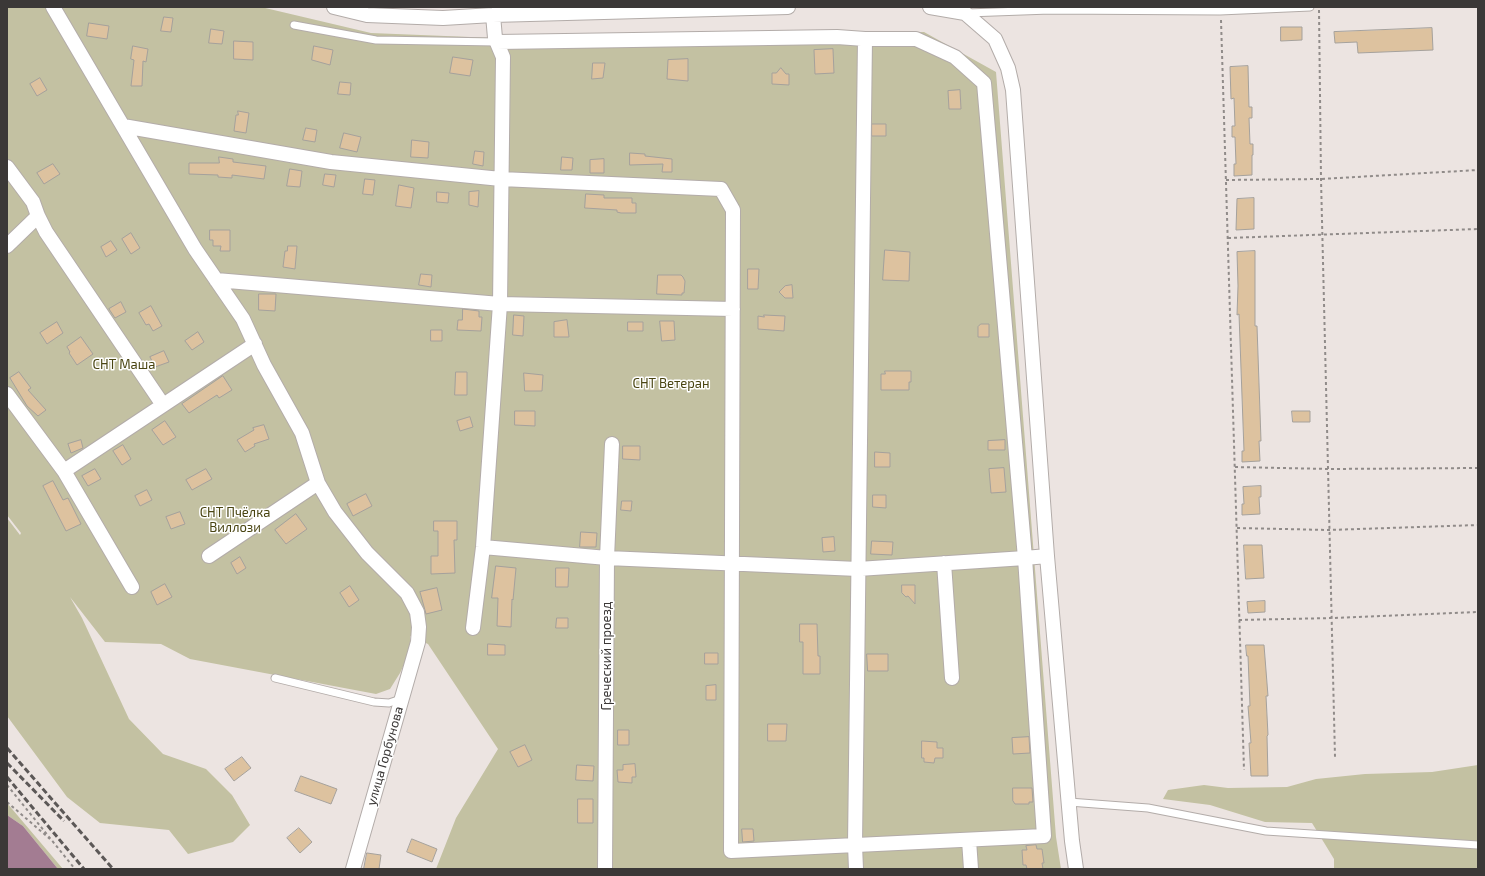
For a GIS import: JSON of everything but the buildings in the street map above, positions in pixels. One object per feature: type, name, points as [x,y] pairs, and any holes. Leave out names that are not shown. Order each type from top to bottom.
[{"type":"street","name":"улица Горбунова","points":[[53,7],[195,249],[242,319],[274,385],[302,433],[318,483],[335,512],[367,553],[407,593],[417,612],[419,627],[418,642],[353,869]]},
{"type":"street","points":[[334,7],[367,15],[443,18],[552,10],[788,7]]},
{"type":"street","points":[[930,7],[965,13],[995,39],[1008,68],[1013,90],[1047,556],[1076,869]]},
{"type":"street","points":[[473,628],[483,546],[500,304],[503,57],[495,38],[493,15]]},
{"type":"street","points":[[123,126],[331,162],[501,179],[721,189],[734,210],[730,851],[1044,836],[1025,558],[984,83],[956,57],[916,39],[865,39],[837,36],[497,42]]},
{"type":"street","points":[[856,869],[855,845],[865,39]]},
{"type":"street","points":[[7,167],[33,202],[46,232],[163,405]]},
{"type":"street","points":[[7,246],[38,216]]},
{"type":"street","points":[[216,280],[500,304],[733,309]]},
{"type":"street","points":[[64,470],[255,344]]},
{"type":"street","points":[[7,394],[64,470],[132,587]]},
{"type":"street","name":"Греческий проезд","points":[[605,869],[607,558],[612,444]]},
{"type":"street","points":[[209,556],[318,483]]},
{"type":"street","points":[[483,546],[607,558],[858,569],[1047,556]]},
{"type":"street","points":[[944,563],[952,678]]},
{"type":"street","points":[[969,840],[971,869]]},
{"type":"lane","points":[[965,13],[1050,10],[1220,11],[1310,7]]},
{"type":"lane","points":[[294,25],[376,40],[497,42]]},
{"type":"lane","points":[[275,678],[374,702],[389,703],[401,699]]},
{"type":"lane","points":[[1069,802],[1148,808],[1266,831],[1478,845]]},
{"type":"path","points":[[1319,7],[1322,235],[1335,757]]},
{"type":"path","points":[[1220,11],[1244,770]]},
{"type":"path","points":[[1226,180],[1321,179],[1478,170]]},
{"type":"path","points":[[1228,238],[1478,229]]},
{"type":"path","points":[[1235,467],[1328,469],[1478,468]]},
{"type":"path","points":[[1236,528],[1330,530],[1478,525]]},
{"type":"path","points":[[1239,620],[1478,612]]},
{"type":"path","points":[[7,785],[75,869]]},
{"type":"path","points":[[7,802],[53,843]]},
{"type":"green space","name":"СНТ Ветеран","points":[[7,7],[261,7],[371,33],[495,38],[924,32],[996,72],[1056,837],[1061,869],[436,869],[456,818],[498,749],[428,644],[410,636],[410,652],[400,673],[390,689],[376,694],[190,659],[161,644],[105,642],[70,597],[82,618],[129,719],[163,754],[206,769],[232,795],[250,825],[233,842],[188,854],[169,830],[100,823],[67,797],[7,716],[7,518],[20,535],[21,533],[7,515]]},
{"type":"green space","points":[[1478,765],[1478,869],[1334,869],[1334,859],[1312,823],[1265,822],[1210,805],[1163,799],[1168,790],[1204,785],[1228,788],[1287,787],[1316,779],[1365,774],[1432,772]]},
{"type":"green space","points":[[7,803],[63,869],[58,869],[23,826],[7,815]]},
{"type":"shaded area","points":[[7,815],[23,826],[58,869],[7,869]]},
{"type":"railway","points":[[7,748],[113,869]]},
{"type":"railway","points":[[7,763],[64,821]]},
{"type":"railway","points":[[7,777],[84,869]]},
{"type":"park label","name":"СНТ Маша","points":[[124,365]]},
{"type":"park label","name":"СНТ Пчёлка Виллози","points":[[235,520]]}]
